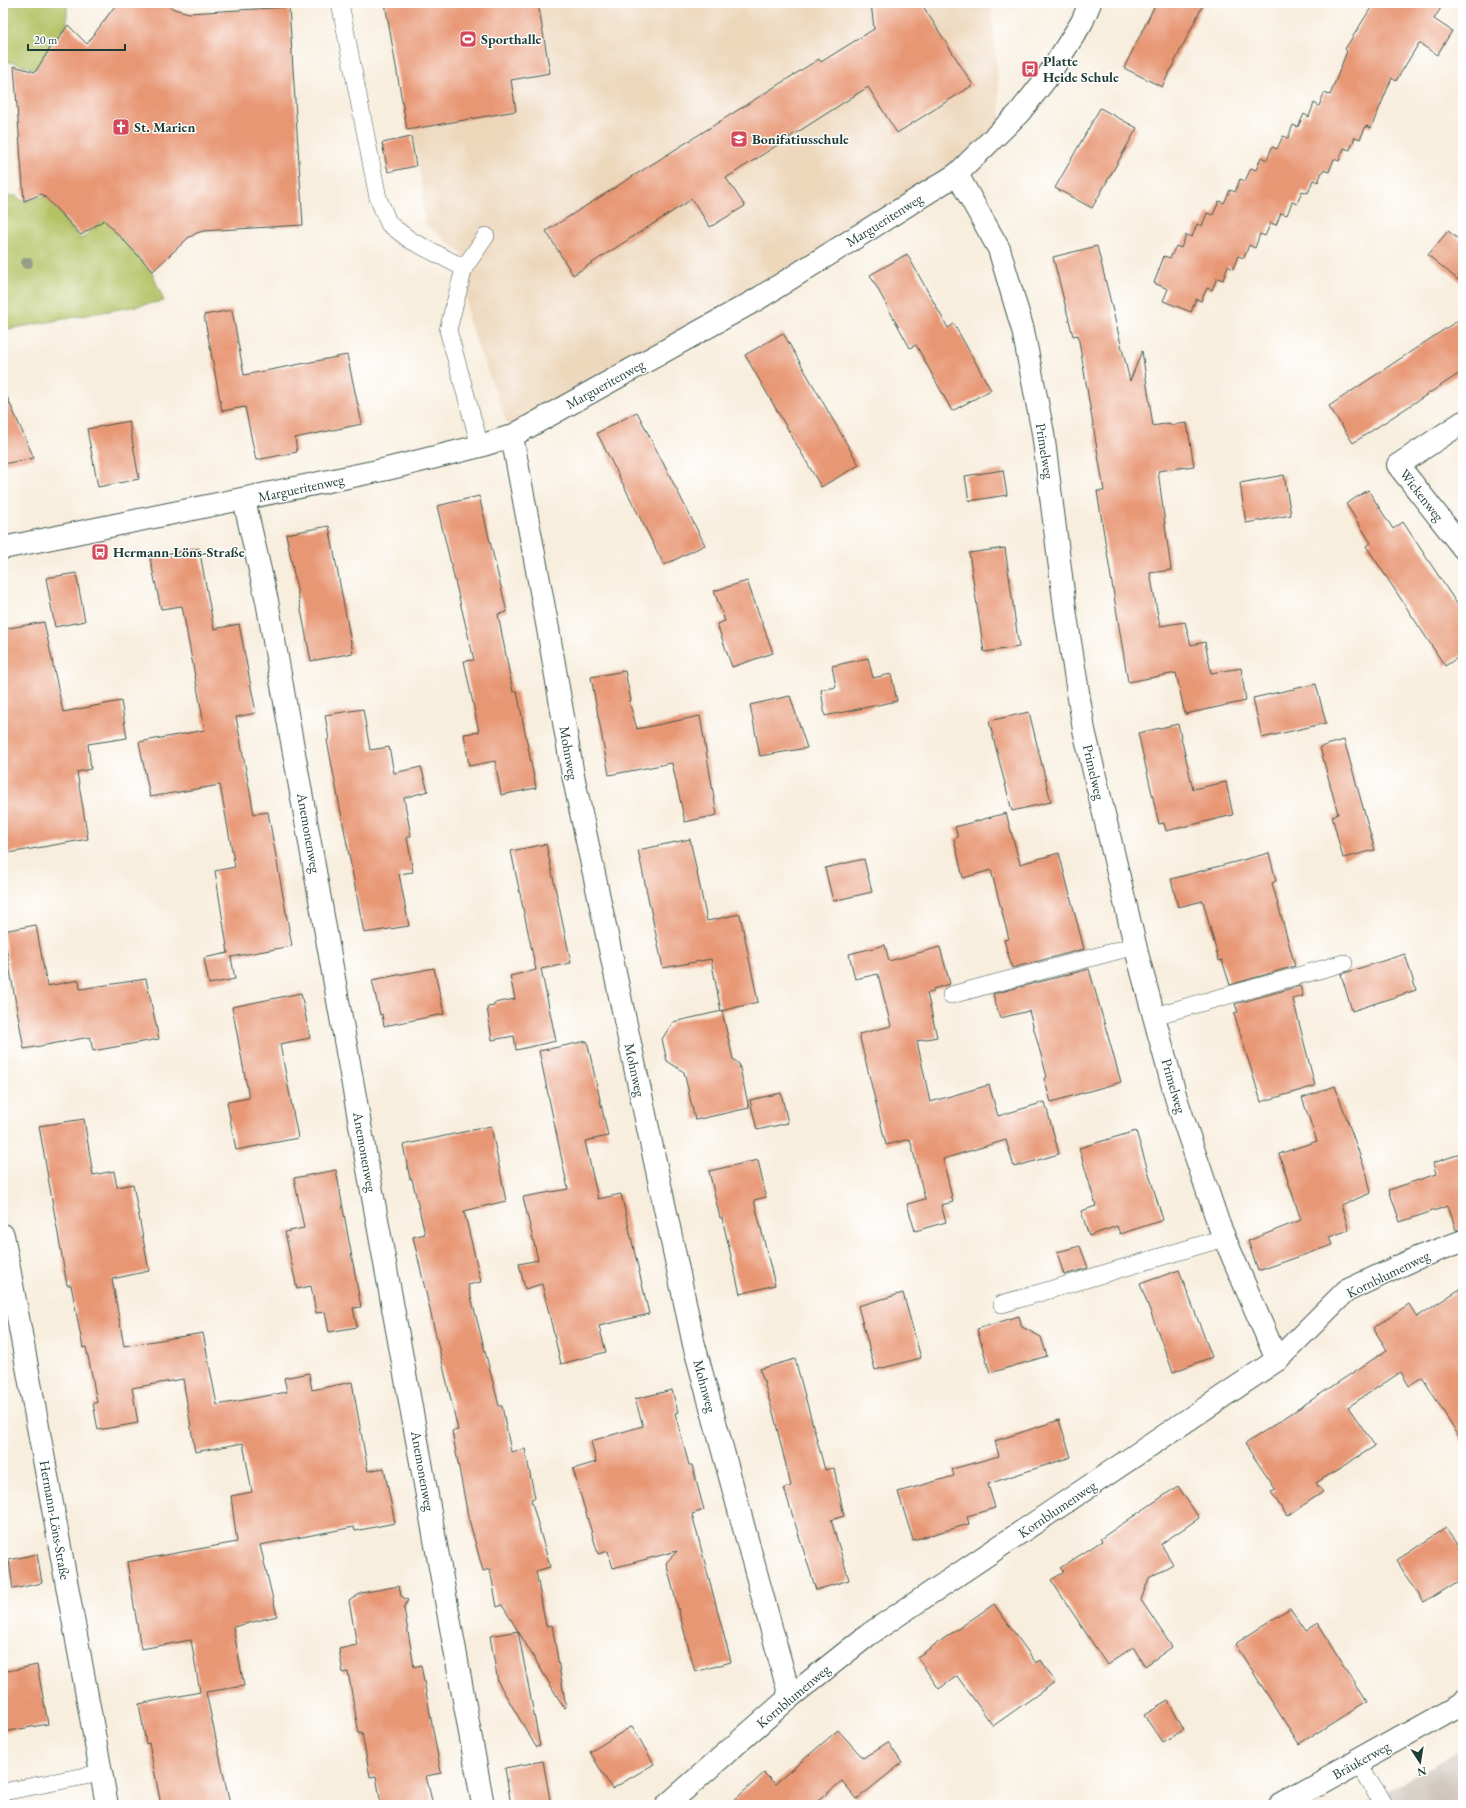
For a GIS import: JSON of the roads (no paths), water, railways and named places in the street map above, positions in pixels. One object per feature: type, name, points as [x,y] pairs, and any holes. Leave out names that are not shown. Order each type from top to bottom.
[{"type":"street","name":"Margueritenweg","points":[[3,548],[244,500],[387,469],[480,446],[512,436],[756,300],[957,174],[1019,113],[1046,79],[1082,22],[1090,3]]},
{"type":"street","name":"Primelweg","points":[[957,174],[999,249],[1023,330],[1043,433],[1066,616],[1084,730],[1135,946],[1176,1098],[1224,1238],[1277,1360]]},
{"type":"street","name":"Wickenweg","points":[[1463,422],[1398,465],[1463,548]]},
{"type":"street","name":"Mohnweg","points":[[512,436],[548,629],[572,775],[692,1337],[790,1697]]},
{"type":"street","name":"Anemonenweg","points":[[244,500],[268,608],[483,1805]]},
{"type":"street","name":"Hermann-Löns-Straße","points":[[3,1236],[107,1805]]},
{"type":"street","name":"Kornblumenweg","points":[[667,1805],[790,1697],[868,1635],[1277,1360],[1346,1291],[1419,1257],[1463,1241]]},
{"type":"street","name":"Bräukerweg","points":[[1280,1805],[1463,1703]]},
{"type":"lane","points":[[340,3],[378,198],[389,224],[410,240],[464,268]]},
{"type":"lane","points":[[480,446],[448,330],[464,268],[486,236]]},
{"type":"lane","points":[[951,995],[1135,946]]},
{"type":"lane","points":[[1154,1016],[1344,963]]},
{"type":"lane","points":[[1002,1304],[1224,1238]]},
{"type":"lane","points":[[1359,1761],[1384,1805]]},
{"type":"lane","points":[[3,1792],[101,1773]]},
{"type":"place","name":"Sporthalle","points":[[468,39]]},
{"type":"place","name":"Platte Heide Schule","points":[[1030,69]]},
{"type":"place","name":"St. Marien","points":[[121,127]]},
{"type":"place","name":"Bonifatiusschule","points":[[739,139]]},
{"type":"place","name":"Hermann-Löns-Straße","points":[[100,552]]}]
